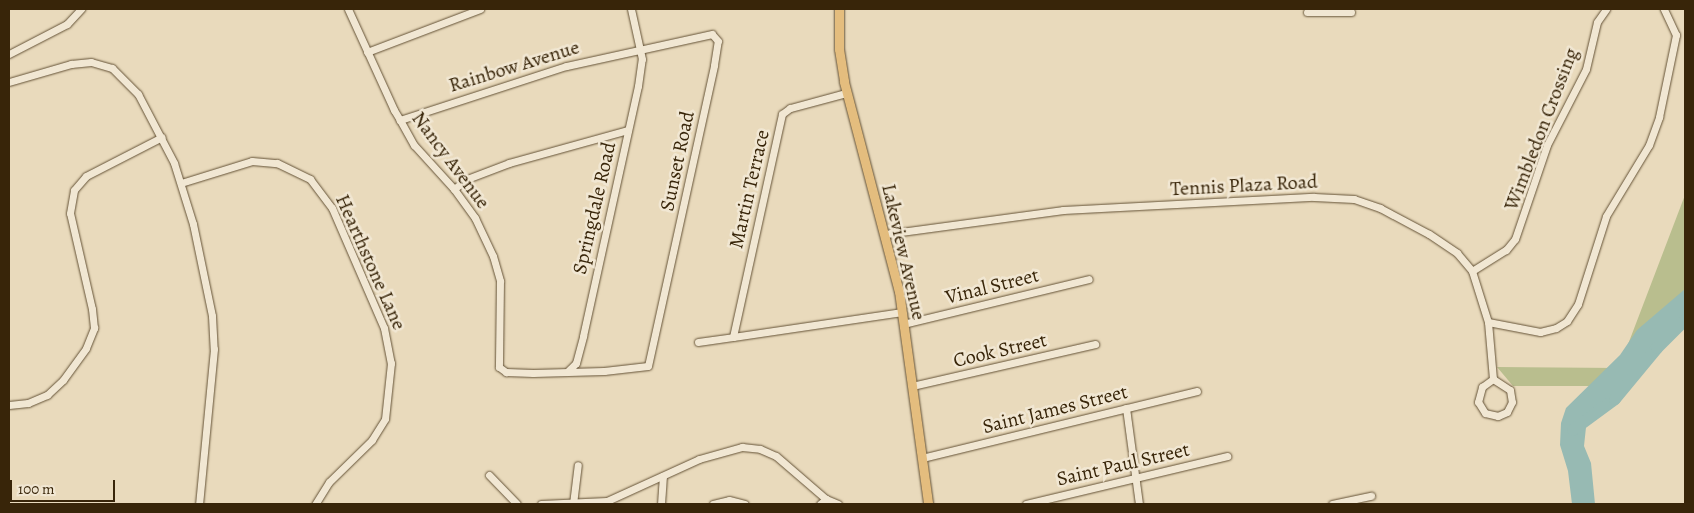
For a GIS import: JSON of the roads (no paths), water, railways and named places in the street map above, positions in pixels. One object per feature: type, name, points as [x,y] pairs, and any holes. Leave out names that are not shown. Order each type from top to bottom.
[{"type":"main road","name":"Lakeview Avenue","points":[[839,9],[839,49],[846,93],[886,234],[902,312],[928,504]]},
{"type":"street","points":[[9,54],[67,24],[80,9]]},
{"type":"street","name":"Nancy Avenue","points":[[348,9],[367,52],[414,145],[476,218],[500,281],[499,368],[506,372],[568,371]]},
{"type":"street","points":[[367,52],[480,9]]},
{"type":"street","name":"Springdale Road","points":[[568,371],[576,362],[583,336],[642,58],[631,9]]},
{"type":"street","name":"Wimbledon Crossing","points":[[1472,271],[1506,250],[1515,238],[1547,145],[1586,69],[1597,22],[1606,9]]},
{"type":"street","points":[[1488,322],[1540,332],[1556,328],[1567,321],[1578,304],[1606,216],[1642,158],[1660,117],[1676,35],[1664,9]]},
{"type":"street","points":[[1307,12],[1351,12]]},
{"type":"street","name":"Sunset Road","points":[[568,371],[604,371],[647,366],[668,284],[718,41],[712,34],[640,48]]},
{"type":"street","name":"Rainbow Avenue","points":[[400,120],[515,82],[640,48]]},
{"type":"street","points":[[9,82],[71,64],[104,64],[119,73],[138,94],[162,137],[181,184],[212,316],[214,349],[200,504]]},
{"type":"street","name":"Martin Terrace","points":[[733,337],[782,114],[790,108],[846,93]]},
{"type":"street","points":[[454,190],[467,179],[510,163],[628,130]]},
{"type":"street","points":[[9,405],[28,403],[47,395],[63,380],[86,348],[94,328],[92,309],[70,213],[74,190],[86,176],[162,137]]},
{"type":"street","name":"Hearthstone Lane","points":[[181,184],[252,161],[276,163],[305,175],[319,188],[332,208],[384,328],[391,363],[385,419],[372,440],[329,482],[314,504]]},
{"type":"street","name":"Tennis Plaza Road","points":[[886,234],[1064,210],[1340,197],[1371,205],[1408,221],[1457,253],[1472,271],[1488,322],[1493,379]]},
{"type":"street","name":"Vinal Street","points":[[903,324],[1089,279]]},
{"type":"street","points":[[698,342],[902,312]]},
{"type":"street","name":"Cook Street","points":[[912,386],[1095,344]]},
{"type":"street","points":[[1493,379],[1510,390],[1512,402],[1507,412],[1498,416],[1485,413],[1478,402],[1482,387],[1493,379]]},
{"type":"street","name":"Saint James Street","points":[[922,458],[1197,392]]},
{"type":"street","points":[[1126,408],[1138,504]]},
{"type":"street","points":[[541,504],[599,503],[618,497],[724,450],[742,447],[760,449],[776,456],[824,502],[838,504]]},
{"type":"street","name":"Saint Paul Street","points":[[1026,504],[1228,456]]},
{"type":"street","points":[[573,504],[578,465]]},
{"type":"street","points":[[489,475],[517,504]]},
{"type":"street","points":[[661,504],[663,476]]},
{"type":"street","points":[[1332,504],[1370,496]]},
{"type":"street","points":[[618,497],[622,504]]},
{"type":"street","points":[[713,504],[729,500],[745,504]]},
{"type":"water","points":[[1685,289],[1685,317],[1659,350],[1587,418],[1584,446],[1591,463],[1595,504],[1572,504],[1568,471],[1560,445],[1561,423],[1566,408],[1620,355],[1637,330]]},
{"type":"waterway","points":[[1573,430],[1615,399],[1657,348],[1685,320]]}]
